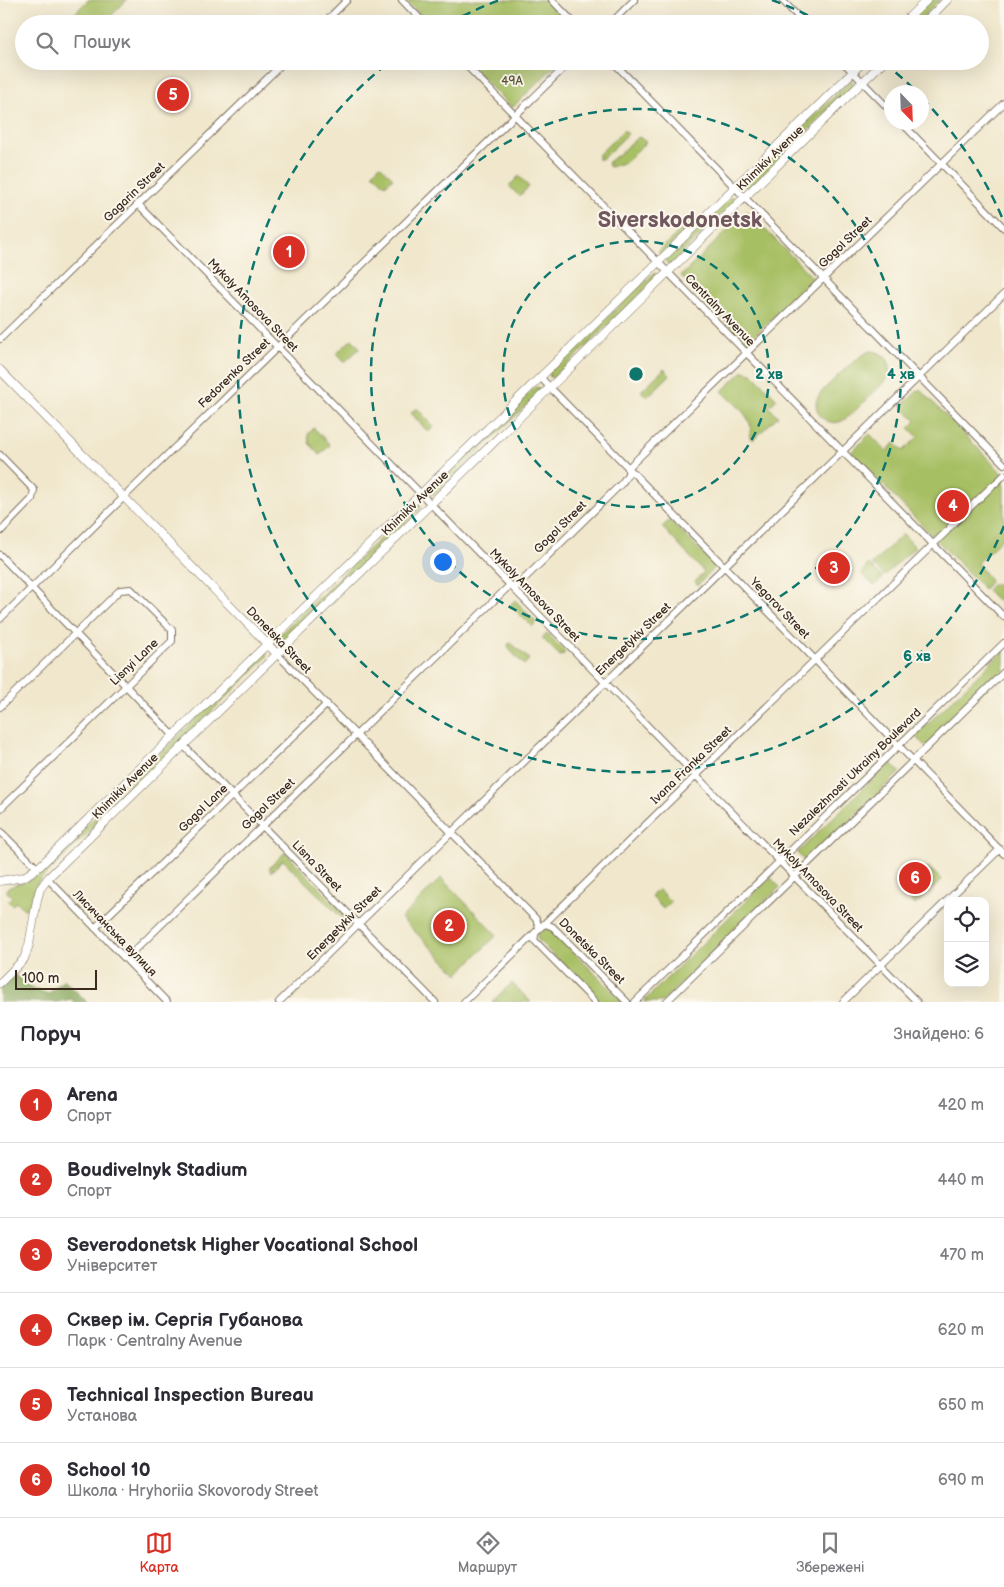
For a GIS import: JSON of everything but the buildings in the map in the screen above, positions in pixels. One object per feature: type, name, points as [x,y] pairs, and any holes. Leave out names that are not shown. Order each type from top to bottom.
[{"type":"main road","points":[[911,15],[927,0]]},
{"type":"main road","points":[[932,15],[947,0]]},
{"type":"main road","name":"Khimikiv Avenue","points":[[0,983],[24,959],[30,945],[40,889],[48,879],[875,70]]},
{"type":"main road","name":"Khimikiv Avenue","points":[[0,882],[24,877],[37,868],[852,72]]},
{"type":"main road","name":"Donetska Street","points":[[0,370],[277,654]]},
{"type":"street","points":[[332,15],[347,0]]},
{"type":"street","points":[[402,0],[416,15]]},
{"type":"street","points":[[552,0],[566,15]]},
{"type":"street","points":[[619,15],[634,0]]},
{"type":"street","points":[[782,0],[796,15]]},
{"type":"street","name":"Gagarin Street","points":[[0,339],[275,70]]},
{"type":"street","name":"Centralny Avenue","points":[[471,70],[1004,617]]},
{"type":"street","name":"Fedorenko Street","points":[[0,619],[562,70]]},
{"type":"street","points":[[621,70],[1004,464]]},
{"type":"street","points":[[852,72],[884,104]]},
{"type":"street","name":"Gogol Street","points":[[126,960],[510,585],[517,586],[622,483],[628,474],[628,468],[1004,103]]},
{"type":"street","points":[[909,130],[1004,228]]},
{"type":"street","name":"Mykoly Amosova Street","points":[[138,204],[917,1002]]},
{"type":"street","name":"Energetykiv Street","points":[[280,1002],[1004,294]]},
{"type":"street","name":"Yegorov Street","points":[[540,377],[1002,852]]},
{"type":"street","points":[[0,455],[34,490],[32,499],[0,532]]},
{"type":"street","name":"Ivana Franka Street","points":[[464,1002],[1004,475]]},
{"type":"street","points":[[0,555],[173,735]]},
{"type":"street","name":"Lisnyi Lane","points":[[0,707],[120,590],[131,589],[172,630],[172,641],[0,809]]},
{"type":"street","name":"Nezalezhnosti Ukrainy Boulevard","points":[[635,1002],[1004,643]]},
{"type":"street","name":"Donetska Street","points":[[277,654],[452,832],[536,920],[539,927]]},
{"type":"street","points":[[666,1002],[1004,672]]},
{"type":"street","name":"Gogol Lane","points":[[96,928],[327,704]]},
{"type":"street","name":"Lisna Street","points":[[184,745],[435,1002]]},
{"type":"street","points":[[0,831],[37,868]]},
{"type":"street","points":[[843,1002],[900,946],[1002,852]]},
{"type":"street","name":"Лисичанська вулиця","points":[[48,879],[167,1002]]},
{"type":"street","name":"Donetska Street","points":[[595,1002],[534,940],[539,927],[546,924],[553,927],[626,1002]]},
{"type":"green space","points":[[88,0],[127,0],[112,15],[74,14]]},
{"type":"green space","points":[[406,0],[547,0],[562,15],[420,15]]},
{"type":"green space","points":[[931,0],[940,0],[924,15],[915,15]]},
{"type":"green space","name":"49А","points":[[475,70],[551,70],[512,108]]},
{"type":"green space","points":[[851,80],[853,81],[853,86],[749,188],[745,187],[744,183]]},
{"type":"green space","points":[[624,130],[628,134],[602,159],[598,159],[598,155]]},
{"type":"green space","points":[[639,137],[646,142],[626,162],[610,167],[608,165],[609,161]]},
{"type":"green space","points":[[380,165],[393,178],[385,185],[373,173]]},
{"type":"green space","points":[[519,176],[529,187],[519,196],[509,186]]},
{"type":"green space","points":[[731,196],[736,200],[670,265],[667,264],[665,260]]},
{"type":"green space","points":[[747,211],[813,278],[747,343],[681,276]]},
{"type":"green space","points":[[692,218],[695,221],[661,255],[658,252]]},
{"type":"green space","points":[[654,273],[656,278],[554,378],[550,377],[549,373]]},
{"type":"green space","points":[[352,339],[360,348],[345,362],[337,353]]},
{"type":"green space","points":[[870,351],[879,353],[889,363],[890,372],[888,377],[844,420],[832,422],[822,418],[817,409],[818,397],[842,371]]},
{"type":"green space","points":[[664,369],[670,375],[647,397],[641,391]]},
{"type":"green space","points":[[743,371],[752,373],[777,399],[769,407],[778,416],[753,440],[750,436],[751,429],[747,417],[722,391]]},
{"type":"green space","points":[[535,387],[540,388],[540,392],[435,494],[430,494],[430,490]]},
{"type":"green space","points":[[920,389],[1004,475],[1004,537],[977,563],[990,582],[984,589],[851,452],[870,434],[886,451],[895,443],[903,451],[918,437],[909,428],[916,421],[901,406]]},
{"type":"green space","points":[[417,408],[434,427],[428,432],[411,413]]},
{"type":"green space","points":[[314,428],[330,445],[320,455],[309,443],[308,434]]},
{"type":"green space","points":[[417,503],[420,504],[420,508],[280,644],[276,644],[275,639]]},
{"type":"green space","points":[[670,520],[716,567],[698,585],[695,582],[704,572],[662,527]]},
{"type":"green space","points":[[903,534],[915,547],[884,576],[872,564]]},
{"type":"green space","points":[[869,564],[883,578],[874,586],[861,573]]},
{"type":"green space","points":[[994,583],[1004,592],[1004,599],[1000,603],[987,590]]},
{"type":"green space","points":[[515,600],[536,622],[532,627],[510,605]]},
{"type":"green space","points":[[547,633],[565,651],[563,655],[560,656],[542,638]]},
{"type":"green space","points":[[511,643],[529,659],[524,665],[509,649],[508,644]]},
{"type":"green space","points":[[1004,650],[1004,671],[926,747],[915,736]]},
{"type":"green space","points":[[265,651],[267,652],[267,657],[38,882],[27,909],[24,909],[16,902],[12,905],[8,901],[12,897],[7,892],[7,888],[33,878]]},
{"type":"green space","points":[[890,762],[900,772],[807,863],[797,853]]},
{"type":"green space","points":[[284,853],[344,913],[346,922],[283,860],[270,871],[270,867]]},
{"type":"green space","points":[[928,867],[942,880],[915,905],[902,891]]},
{"type":"green space","points":[[770,877],[780,887],[662,1002],[645,1002],[646,999]]},
{"type":"green space","points":[[441,878],[497,935],[458,974],[401,918]]},
{"type":"green space","points":[[658,889],[671,902],[663,909],[651,896]]},
{"type":"green space","points":[[547,927],[623,1002],[599,1002],[539,941],[537,937],[540,929]]},
{"type":"green space","points":[[15,975],[31,987],[48,994],[64,980],[87,1002],[74,1002],[71,999],[57,1002],[0,1002],[0,989]]},
{"type":"green space","points":[[512,983],[531,1002],[492,1002]]},
{"type":"place","name":"Technical Inspection Bureau","points":[[173,95]]},
{"type":"place","name":"Arena","points":[[289,252]]},
{"type":"place","name":"Сквер ім. Сергія Губанова","points":[[953,506]]},
{"type":"place","name":"Severodonetsk Higher Vocational School","points":[[834,568]]},
{"type":"place","name":"School 10","points":[[915,878]]},
{"type":"place","name":"Boudivelnyk Stadium","points":[[449,926]]},
{"type":"district","name":"Siverskodonetsk","points":[[680,219]]}]
